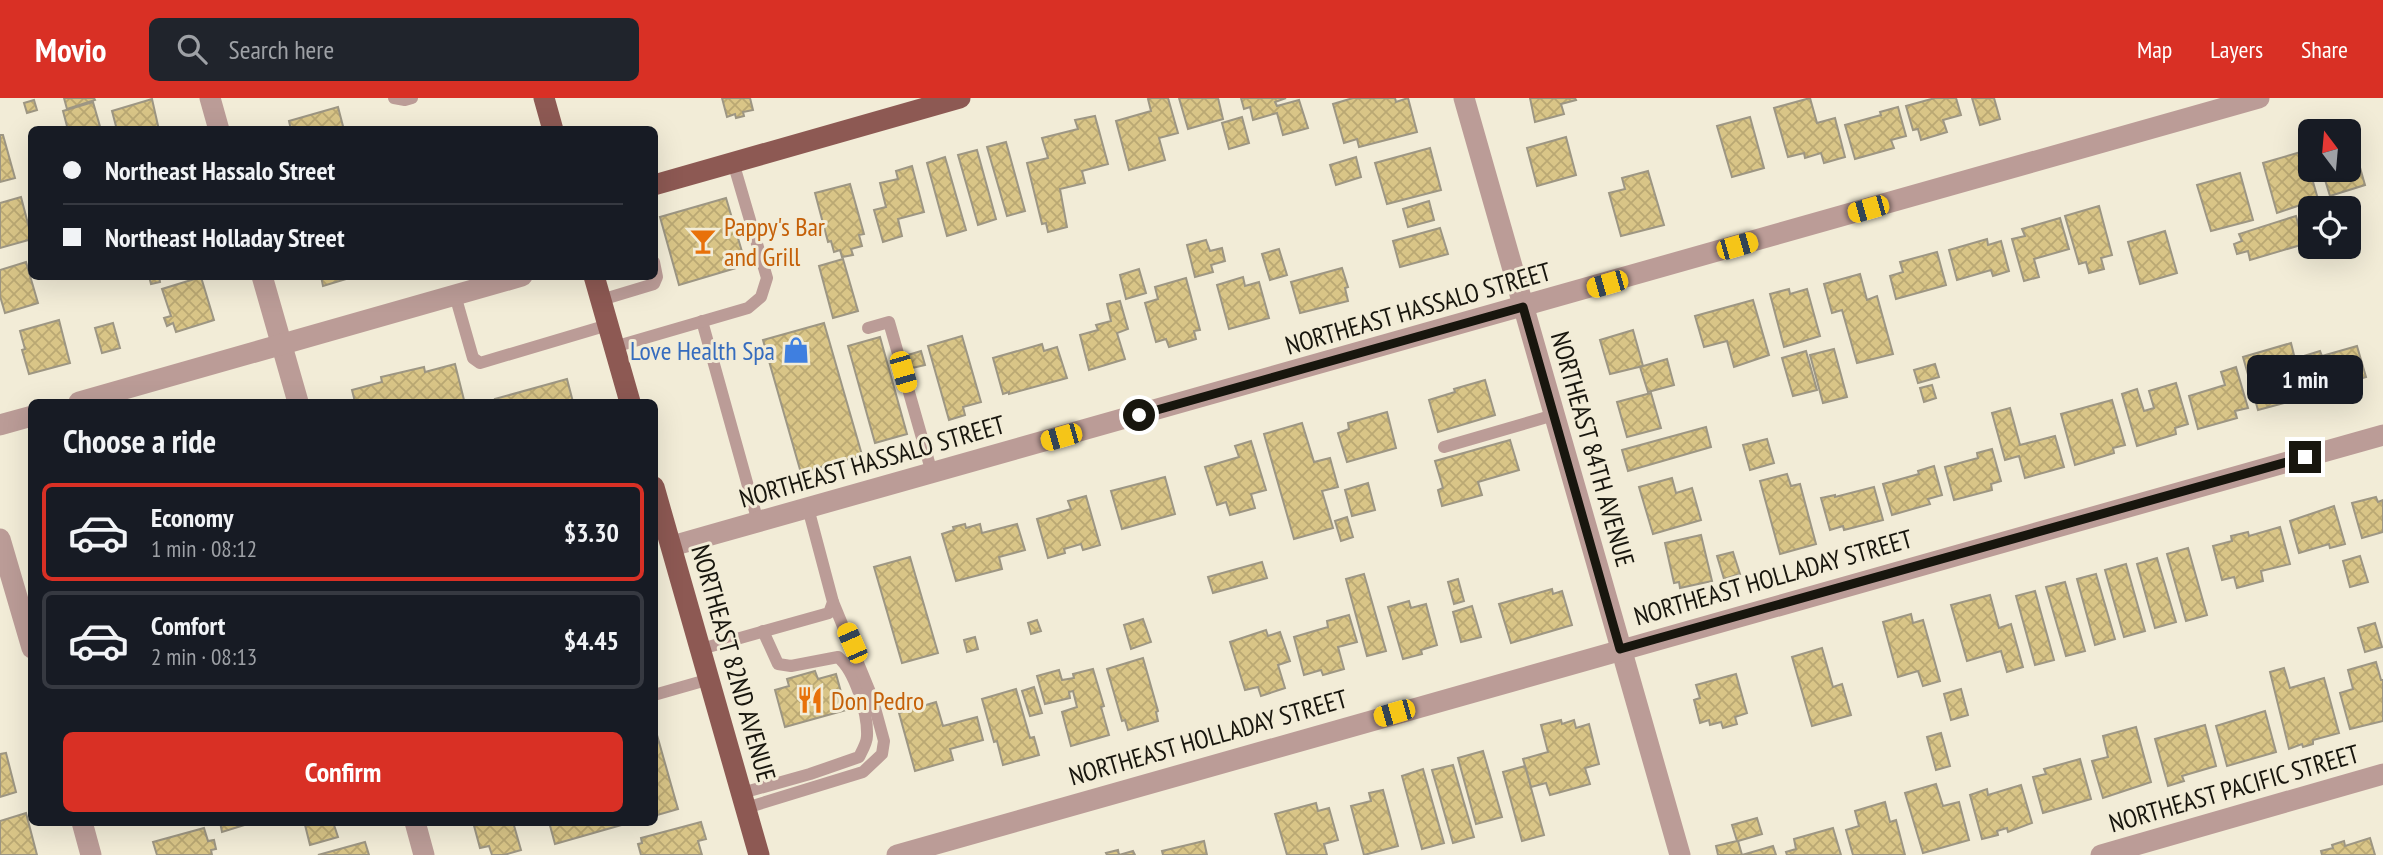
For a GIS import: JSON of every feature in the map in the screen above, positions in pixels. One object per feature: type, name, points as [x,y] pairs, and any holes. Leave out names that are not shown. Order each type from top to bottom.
[{"type":"main road","points":[[544,98],[552,126]]},
{"type":"main road","points":[[658,183],[960,98]]},
{"type":"main road","points":[[595,280],[629,399]]},
{"type":"main road","name":"NORTHEAST 82ND AVENUE","points":[[658,498],[759,855]]},
{"type":"street","points":[[210,98],[218,126]]},
{"type":"street","name":"NORTHEAST 84TH AVENUE","points":[[1464,98],[1680,855]]},
{"type":"street","name":"NORTHEAST HASSALO STREET","points":[[672,546],[2259,98]]},
{"type":"street","points":[[263,280],[297,399]]},
{"type":"street","points":[[89,399],[455,296],[479,282]]},
{"type":"street","points":[[0,425],[28,417]]},
{"type":"street","name":"NORTHEAST HOLLADAY STREET","points":[[897,855],[2383,435]]},
{"type":"street","points":[[0,539],[28,634]]},
{"type":"street","name":"NORTHEAST PACIFIC STREET","points":[[2101,855],[2383,774]]},
{"type":"street","points":[[83,826],[91,855]]},
{"type":"street","points":[[416,826],[424,855]]},
{"type":"lane","points":[[394,98],[412,98]]},
{"type":"lane","points":[[614,347],[748,308],[761,297],[767,278],[733,163]]},
{"type":"lane","points":[[601,300],[654,284],[656,280]]},
{"type":"lane","points":[[455,296],[473,358],[480,363],[608,325]]},
{"type":"lane","points":[[702,321],[758,522]]},
{"type":"lane","points":[[868,328],[889,322],[932,474]]},
{"type":"lane","points":[[1444,447],[1554,415]]},
{"type":"lane","points":[[744,800],[863,772],[882,754],[884,741],[872,697],[833,602],[808,508]]},
{"type":"lane","points":[[701,649],[829,613],[833,602]]},
{"type":"lane","points":[[744,800],[859,757],[868,739],[859,696],[846,664],[838,657],[791,666],[778,664],[763,631]]},
{"type":"lane","points":[[658,694],[710,679]]},
{"type":"building","points":[[64,98],[94,98],[95,100],[67,109]]},
{"type":"building","points":[[722,98],[750,98],[753,110],[743,112],[744,116],[736,118],[735,114],[727,117]]},
{"type":"building","points":[[1168,98],[1178,133],[1159,138],[1165,160],[1129,170],[1116,121],[1151,111],[1148,99]]},
{"type":"building","points":[[1179,98],[1218,98],[1223,119],[1188,129]]},
{"type":"building","points":[[1241,98],[1286,98],[1275,102],[1277,106],[1299,100],[1308,128],[1283,135],[1277,113],[1253,120],[1250,107],[1244,109]]},
{"type":"building","points":[[1353,98],[1395,98],[1396,102],[1408,98],[1417,132],[1359,147],[1357,139],[1344,143],[1333,104]]},
{"type":"building","points":[[1530,98],[1576,100],[1561,104],[1564,114],[1535,122]]},
{"type":"building","points":[[1810,98],[1817,123],[1835,118],[1845,157],[1824,163],[1821,153],[1805,158],[1804,153],[1788,157],[1774,108]]},
{"type":"building","points":[[1935,98],[1956,98],[1961,115],[1943,120],[1947,132],[1921,140],[1918,129],[1913,130],[1906,106]]},
{"type":"building","points":[[1972,98],[1994,98],[2000,119],[1980,125]]},
{"type":"building","points":[[152,99],[158,126],[116,126],[112,111]]},
{"type":"building","points":[[34,100],[37,110],[27,113],[24,103]]},
{"type":"building","points":[[93,102],[100,126],[67,126],[63,111]]},
{"type":"building","points":[[338,107],[343,126],[290,126],[289,121]]},
{"type":"building","points":[[1898,107],[1906,136],[1891,140],[1894,148],[1855,159],[1845,125],[1881,115],[1880,112]]},
{"type":"building","points":[[1095,116],[1108,164],[1082,171],[1085,183],[1060,189],[1067,227],[1048,232],[1046,223],[1042,224],[1027,163],[1048,158],[1042,138],[1078,129],[1075,120]]},
{"type":"building","points":[[1242,117],[1249,143],[1229,149],[1222,123]]},
{"type":"building","points":[[1750,117],[1764,168],[1732,177],[1717,126]]},
{"type":"building","points":[[0,135],[3,135],[15,178],[0,182]]},
{"type":"building","points":[[1566,137],[1576,175],[1537,186],[1527,148]]},
{"type":"building","points":[[1006,142],[1025,211],[1007,216],[987,147]]},
{"type":"building","points":[[1430,148],[1441,190],[1387,204],[1375,163]]},
{"type":"building","points":[[977,150],[996,219],[978,225],[958,155]]},
{"type":"building","points":[[2298,153],[2298,182],[2313,182],[2317,196],[2298,196],[2298,206],[2277,213],[2263,163]]},
{"type":"building","points":[[945,157],[966,230],[947,236],[927,163]]},
{"type":"building","points":[[1356,157],[1361,177],[1336,185],[1330,165]]},
{"type":"building","points":[[912,166],[924,212],[898,219],[902,236],[883,242],[874,210],[886,207],[880,183],[898,179],[896,171]]},
{"type":"building","points":[[1648,171],[1664,225],[1621,236],[1609,193],[1625,189],[1622,178]]},
{"type":"building","points":[[2361,171],[2365,185],[2330,196],[2326,182],[2361,182]]},
{"type":"building","points":[[2240,173],[2253,220],[2211,231],[2197,185]]},
{"type":"building","points":[[850,184],[864,234],[859,235],[862,246],[851,249],[853,255],[842,257],[840,250],[834,252],[831,241],[828,242],[815,193]]},
{"type":"building","points":[[21,197],[28,224],[28,240],[0,248],[0,203]]},
{"type":"building","name":"Pappy's Bar and Grill","points":[[726,198],[746,265],[679,285],[660,217]]},
{"type":"building","points":[[1429,201],[1434,220],[1408,227],[1403,209]]},
{"type":"building","points":[[2099,206],[2112,255],[2101,258],[2104,269],[2089,273],[2086,262],[2079,264],[2065,216]]},
{"type":"building","points":[[2296,216],[2298,246],[2250,260],[2248,251],[2237,254],[2234,244],[2242,241],[2239,234]]},
{"type":"building","points":[[2060,218],[2069,249],[2034,259],[2039,277],[2024,281],[2012,239],[2025,236],[2022,229]]},
{"type":"building","points":[[1440,228],[1448,254],[1400,267],[1393,241]]},
{"type":"building","points":[[2165,231],[2177,273],[2140,284],[2128,242]]},
{"type":"building","points":[[1987,239],[1988,245],[2001,241],[2009,271],[1993,276],[1991,270],[1957,280],[1949,250]]},
{"type":"building","points":[[1206,240],[1210,251],[1222,248],[1225,261],[1211,265],[1213,272],[1195,277],[1187,245]]},
{"type":"building","points":[[1279,249],[1287,275],[1270,280],[1262,254]]},
{"type":"building","points":[[1937,252],[1946,285],[1896,299],[1890,276],[1903,272],[1900,262]]},
{"type":"building","points":[[843,259],[858,311],[833,318],[819,266]]},
{"type":"building","points":[[26,262],[28,280],[31,280],[38,303],[5,313],[0,296],[0,270]]},
{"type":"building","points":[[1342,268],[1348,287],[1345,288],[1348,301],[1300,313],[1291,282]]},
{"type":"building","points":[[1139,269],[1146,293],[1126,299],[1120,275]]},
{"type":"building","points":[[1860,274],[1867,300],[1877,296],[1893,354],[1857,363],[1842,310],[1832,313],[1824,284]]},
{"type":"building","points":[[1243,277],[1245,286],[1259,282],[1269,318],[1229,329],[1217,285]]},
{"type":"building","points":[[1186,278],[1200,330],[1194,331],[1196,339],[1169,347],[1166,339],[1156,342],[1145,303],[1158,299],[1155,287]]},
{"type":"building","points":[[191,280],[202,280],[214,320],[176,332],[173,323],[167,326],[164,318],[171,316],[162,289]]},
{"type":"building","points":[[322,280],[343,280],[323,286]]},
{"type":"building","points":[[1789,289],[1790,294],[1807,289],[1820,336],[1784,347],[1770,294]]},
{"type":"building","points":[[1753,300],[1769,355],[1734,367],[1727,341],[1704,347],[1695,316]]},
{"type":"building","points":[[1120,301],[1128,329],[1117,333],[1125,359],[1089,370],[1080,335],[1098,330],[1096,325],[1111,321],[1107,304]]},
{"type":"building","points":[[59,320],[70,363],[29,374],[20,331]]},
{"type":"building","points":[[113,323],[120,348],[102,353],[95,328]]},
{"type":"building","points":[[824,323],[862,455],[801,473],[763,340]]},
{"type":"building","points":[[1633,330],[1643,366],[1610,374],[1600,340]]},
{"type":"building","points":[[962,336],[981,402],[963,407],[965,415],[949,420],[928,346]]},
{"type":"building","points":[[880,337],[907,434],[875,443],[848,346]]},
{"type":"building","points":[[2291,343],[2298,371],[2280,376],[2288,402],[2258,410],[2243,357]]},
{"type":"building","points":[[1042,344],[1044,351],[1057,347],[1067,378],[1003,394],[993,358]]},
{"type":"building","points":[[2357,346],[2366,377],[2328,388],[2326,382],[2313,385],[2304,356],[2320,351],[2322,356]]},
{"type":"building","points":[[1834,349],[1847,397],[1823,403],[1810,355]]},
{"type":"building","points":[[921,351],[925,365],[912,368],[908,355]]},
{"type":"building","points":[[1806,351],[1817,390],[1793,396],[1782,358]]},
{"type":"building","points":[[1667,359],[1674,385],[1648,392],[1640,367]]},
{"type":"building","points":[[455,364],[464,399],[354,399],[352,390],[382,382],[381,377],[424,367],[425,372]]},
{"type":"building","points":[[1935,364],[1939,377],[1918,383],[1914,370]]},
{"type":"building","points":[[2236,367],[2248,408],[2235,411],[2237,418],[2198,429],[2189,396],[2225,385],[2221,372]]},
{"type":"building","points":[[567,379],[572,399],[495,399]]},
{"type":"building","points":[[1485,380],[1495,415],[1438,432],[1429,400]]},
{"type":"building","points":[[2176,383],[2188,424],[2175,428],[2176,434],[2137,446],[2122,394],[2137,389],[2144,411],[2154,408],[2149,391]]},
{"type":"building","points":[[1932,385],[1936,398],[1924,402],[1920,388]]},
{"type":"building","points":[[1651,393],[1661,428],[1627,437],[1617,402]]},
{"type":"building","points":[[2112,400],[2125,445],[2113,448],[2114,453],[2075,465],[2061,414]]},
{"type":"building","points":[[2010,408],[2020,445],[2055,436],[2064,467],[2025,478],[2019,456],[2005,460],[1992,413]]},
{"type":"building","points":[[1387,412],[1396,448],[1347,462],[1338,433],[1349,429],[1348,423]]},
{"type":"building","points":[[1302,423],[1314,462],[1330,458],[1338,487],[1322,491],[1333,528],[1294,539],[1264,434]]},
{"type":"building","points":[[1706,427],[1711,447],[1628,471],[1622,450]]},
{"type":"building","points":[[1767,439],[1774,463],[1750,470],[1743,445]]},
{"type":"building","points":[[1510,440],[1519,470],[1478,482],[1482,495],[1442,506],[1438,490],[1443,488],[1435,461]]},
{"type":"building","points":[[1251,441],[1266,490],[1251,494],[1255,508],[1230,515],[1226,502],[1217,505],[1205,467],[1239,457],[1235,446]]},
{"type":"building","points":[[1992,449],[2001,481],[1991,484],[1992,490],[1954,500],[1945,467],[1978,458],[1977,453]]},
{"type":"building","points":[[1934,466],[1942,495],[1928,499],[1930,504],[1892,515],[1883,484],[1919,474],[1918,471]]},
{"type":"building","points":[[1787,474],[1791,486],[1800,484],[1816,544],[1780,554],[1760,481]]},
{"type":"building","points":[[1165,477],[1175,514],[1122,529],[1111,491]]},
{"type":"building","points":[[1672,478],[1676,493],[1692,488],[1701,520],[1653,534],[1639,487]]},
{"type":"building","points":[[1368,483],[1375,510],[1352,516],[1345,490]]},
{"type":"building","points":[[1874,487],[1883,520],[1844,530],[1843,526],[1830,530],[1821,498]]},
{"type":"building","points":[[1086,496],[1100,545],[1083,550],[1081,544],[1048,558],[1037,519],[1071,509],[1068,501]]},
{"type":"building","points":[[2376,497],[2378,502],[2383,500],[2383,532],[2362,538],[2352,503]]},
{"type":"building","points":[[2334,506],[2345,544],[2330,548],[2329,544],[2299,553],[2290,521]]},
{"type":"building","points":[[1347,517],[1353,537],[1341,541],[1335,521]]},
{"type":"building","points":[[965,524],[966,528],[980,524],[982,533],[1017,524],[1025,550],[999,557],[1002,569],[956,581],[942,534]]},
{"type":"building","points":[[2280,527],[2290,564],[2261,571],[2263,581],[2237,588],[2234,577],[2222,580],[2213,546],[2232,541],[2231,536],[2248,532],[2249,536]]},
{"type":"building","points":[[1701,535],[1712,581],[1680,588],[1679,582],[1674,583],[1665,543]]},
{"type":"building","points":[[2188,548],[2207,615],[2186,621],[2167,554]]},
{"type":"building","points":[[1733,552],[1740,574],[1724,579],[1717,556]]},
{"type":"building","points":[[2360,556],[2368,582],[2350,587],[2343,561]]},
{"type":"building","points":[[910,557],[938,653],[902,663],[874,567]]},
{"type":"building","points":[[2157,558],[2176,622],[2155,628],[2137,564]]},
{"type":"building","points":[[1262,562],[1267,578],[1213,593],[1208,577]]},
{"type":"building","points":[[2126,564],[2145,631],[2124,637],[2105,570]]},
{"type":"building","points":[[1364,574],[1386,651],[1367,656],[1346,579]]},
{"type":"building","points":[[2096,574],[2115,639],[2095,645],[2077,579]]},
{"type":"building","points":[[1458,579],[1464,601],[1454,604],[1448,582]]},
{"type":"building","points":[[2065,582],[2085,651],[2066,656],[2046,587]]},
{"type":"building","points":[[1552,589],[1553,594],[1562,591],[1572,625],[1511,643],[1499,604]]},
{"type":"building","points":[[2035,591],[2054,660],[2035,665],[2016,596]]},
{"type":"building","points":[[1990,595],[1999,628],[2011,624],[2023,667],[2007,672],[2001,651],[1967,661],[1951,605]]},
{"type":"building","points":[[1409,601],[1411,608],[1426,604],[1437,645],[1421,650],[1422,654],[1403,659],[1388,607]]},
{"type":"building","points":[[1472,606],[1481,637],[1461,642],[1453,612]]},
{"type":"building","points":[[1911,614],[1913,623],[1923,620],[1940,681],[1923,686],[1918,671],[1898,677],[1883,622]]},
{"type":"building","points":[[1349,615],[1357,642],[1338,647],[1344,669],[1323,675],[1321,670],[1304,675],[1294,637],[1328,627],[1327,621]]},
{"type":"building","points":[[1143,619],[1151,642],[1131,649],[1124,625]]},
{"type":"building","points":[[1037,620],[1041,631],[1031,634],[1028,623]]},
{"type":"building","points":[[2375,623],[2382,647],[2365,652],[2358,628]]},
{"type":"building","points":[[1266,630],[1268,636],[1280,632],[1290,661],[1278,665],[1285,688],[1261,696],[1258,687],[1245,690],[1230,642]]},
{"type":"building","points":[[975,637],[978,649],[967,652],[964,640]]},
{"type":"building","points":[[1822,648],[1833,687],[1842,684],[1851,715],[1812,726],[1792,657]]},
{"type":"building","points":[[1143,658],[1158,711],[1158,721],[1128,730],[1125,720],[1122,721],[1107,669]]},
{"type":"building","points":[[2376,662],[2383,680],[2383,721],[2350,729],[2340,693],[2353,689],[2348,670]]},
{"type":"building","points":[[2284,668],[2290,688],[2324,678],[2339,733],[2313,740],[2313,744],[2303,747],[2302,744],[2289,749],[2270,672]]},
{"type":"building","points":[[1093,669],[1109,735],[1071,746],[1062,712],[1077,707],[1073,691],[1069,692],[1070,698],[1045,704],[1037,676],[1059,670],[1062,680],[1074,678],[1073,674]]},
{"type":"building","name":"Don Pedro","points":[[815,671],[818,679],[836,674],[846,710],[785,727],[775,690],[789,686],[787,679]]},
{"type":"building","points":[[1736,674],[1747,713],[1735,717],[1737,724],[1723,728],[1721,722],[1710,725],[1709,720],[1700,723],[1694,700],[1700,698],[1696,685]]},
{"type":"building","points":[[1034,687],[1042,713],[1030,716],[1022,691]]},
{"type":"building","points":[[1016,689],[1030,738],[1034,737],[1039,755],[1003,765],[982,699]]},
{"type":"building","points":[[1961,689],[1968,715],[1951,720],[1944,694]]},
{"type":"building","points":[[936,702],[943,726],[977,717],[983,740],[950,749],[953,760],[915,771],[899,713]]},
{"type":"building","points":[[2265,711],[2276,752],[2227,766],[2216,726]]},
{"type":"building","points":[[1561,720],[1562,724],[1574,720],[1576,728],[1589,724],[1599,764],[1585,768],[1590,784],[1550,795],[1546,783],[1531,787],[1523,759],[1548,752],[1541,725]]},
{"type":"building","points":[[2205,725],[2216,766],[2182,776],[2184,781],[2168,786],[2155,739]]},
{"type":"building","points":[[2136,727],[2151,782],[2103,798],[2092,761],[2108,757],[2103,736]]},
{"type":"building","points":[[1941,733],[1950,766],[1936,770],[1927,737]]},
{"type":"building","points":[[658,739],[678,809],[658,815]]},
{"type":"building","points":[[1483,751],[1502,817],[1476,824],[1458,758]]},
{"type":"building","points":[[6,753],[16,792],[0,797],[0,754]]},
{"type":"building","points":[[2080,759],[2091,799],[2043,813],[2033,777],[2046,774],[2044,769]]},
{"type":"building","points":[[1453,765],[1474,837],[1453,843],[1432,770]]},
{"type":"building","points":[[1525,766],[1544,835],[1522,841],[1503,772]]},
{"type":"building","points":[[1423,769],[1444,843],[1422,849],[1402,776]]},
{"type":"building","points":[[1936,784],[1943,806],[1959,802],[1969,840],[1923,853],[1905,793]]},
{"type":"building","points":[[2021,785],[2032,823],[2008,832],[2007,828],[1997,831],[1998,835],[1982,839],[1970,795],[1987,789],[1988,795]]},
{"type":"building","points":[[1383,790],[1398,846],[1364,855],[1351,806],[1371,801],[1369,793]]},
{"type":"building","points":[[1885,802],[1890,822],[1896,820],[1905,855],[1853,855],[1846,830],[1859,826],[1855,811]]},
{"type":"building","points":[[1316,803],[1318,811],[1329,808],[1338,840],[1324,844],[1327,855],[1287,855],[1275,814]]},
{"type":"building","points":[[26,813],[37,855],[0,855],[0,821]]},
{"type":"building","points":[[1757,818],[1762,834],[1738,841],[1742,855],[1718,855],[1716,846],[1737,841],[1732,825]]},
{"type":"building","points":[[701,822],[706,839],[698,841],[702,855],[641,855],[638,844],[642,843],[641,838]]},
{"type":"building","points":[[221,826],[241,826],[222,832]]},
{"type":"building","points":[[305,826],[334,826],[338,837],[310,845]]},
{"type":"building","points":[[474,826],[514,826],[521,850],[492,855],[489,846],[480,848]]},
{"type":"building","points":[[550,826],[618,826],[555,844]]},
{"type":"building","points":[[204,828],[208,841],[214,840],[216,849],[211,850],[212,855],[157,855],[153,842]]},
{"type":"building","points":[[1833,828],[1841,855],[1787,855],[1786,852],[1796,849],[1794,839]]},
{"type":"building","points":[[2370,838],[2375,855],[2322,855],[2321,851],[2333,848],[2332,845],[2344,841],[2345,846]]},
{"type":"building","points":[[1204,841],[1207,855],[1163,855],[1162,851]]},
{"type":"building","points":[[365,842],[369,855],[318,855]]},
{"type":"building","points":[[1773,846],[1776,855],[1742,855]]},
{"type":"building","points":[[1118,850],[1119,855],[1106,853]]},
{"type":"building","points":[[1133,851],[1135,855],[1119,855]]},
{"type":"place","name":"Pappy's Bar and Grill","points":[[703,241]]},
{"type":"place","name":"Love Health Spa","points":[[796,350]]},
{"type":"place","name":"Don Pedro","points":[[810,700]]},
{"type":"route","points":[[1139,415],[1523,307],[1620,649],[2305,457]]}]
